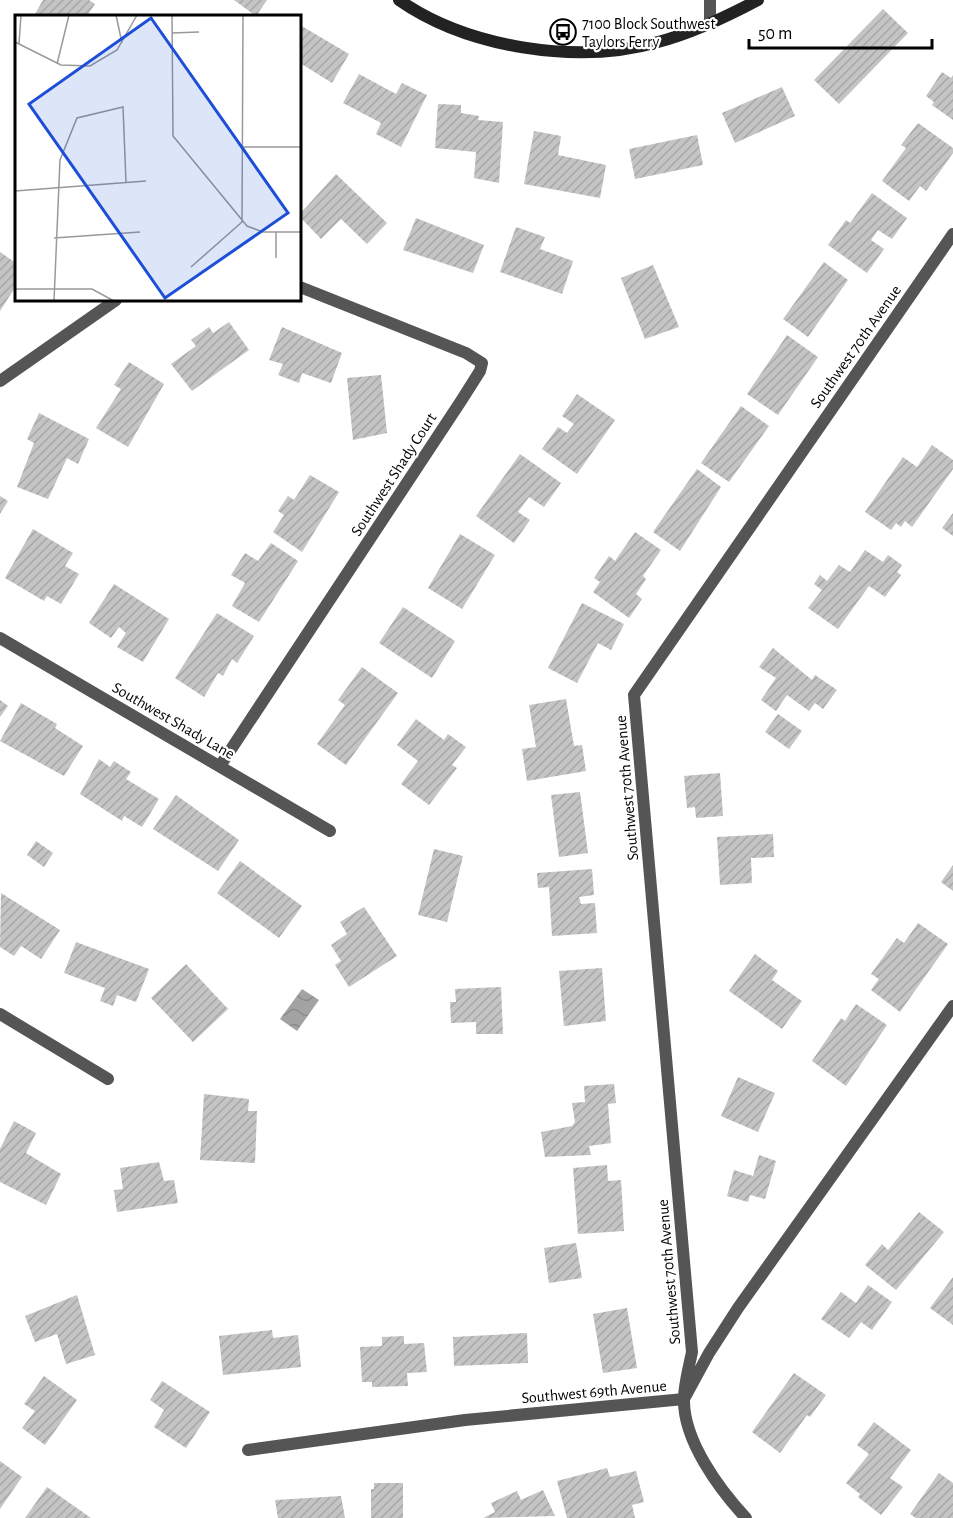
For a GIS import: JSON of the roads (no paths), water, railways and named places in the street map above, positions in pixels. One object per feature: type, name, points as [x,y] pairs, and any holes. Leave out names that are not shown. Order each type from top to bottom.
[{"type":"street","points":[[399,0],[455,28],[496,42],[538,50],[582,52],[624,49],[656,43],[710,23],[758,0]]},
{"type":"street","points":[[710,0],[710,23]]},
{"type":"street","name":"Southwest 70th Avenue","points":[[684,1399],[692,1352],[634,695],[953,234]]},
{"type":"street","name":"Southwest Shady Court","points":[[220,766],[461,401],[480,371],[482,363],[466,353],[302,288]]},
{"type":"street","points":[[0,381],[113,302]]},
{"type":"street","name":"Southwest Shady Lane","points":[[0,638],[330,831]]},
{"type":"street","name":"Southwest 69th Avenue","points":[[248,1450],[465,1420],[684,1399],[709,1353],[738,1308],[953,1006]]},
{"type":"street","points":[[0,1014],[108,1079]]},
{"type":"street","points":[[684,1399],[686,1415],[700,1454],[725,1494],[746,1518]]},
{"type":"water","points":[[302,989],[319,1000],[297,1031],[280,1019]]},
{"type":"place","name":"7100 Block Southwest Taylors Ferry","points":[[563,32]]}]
